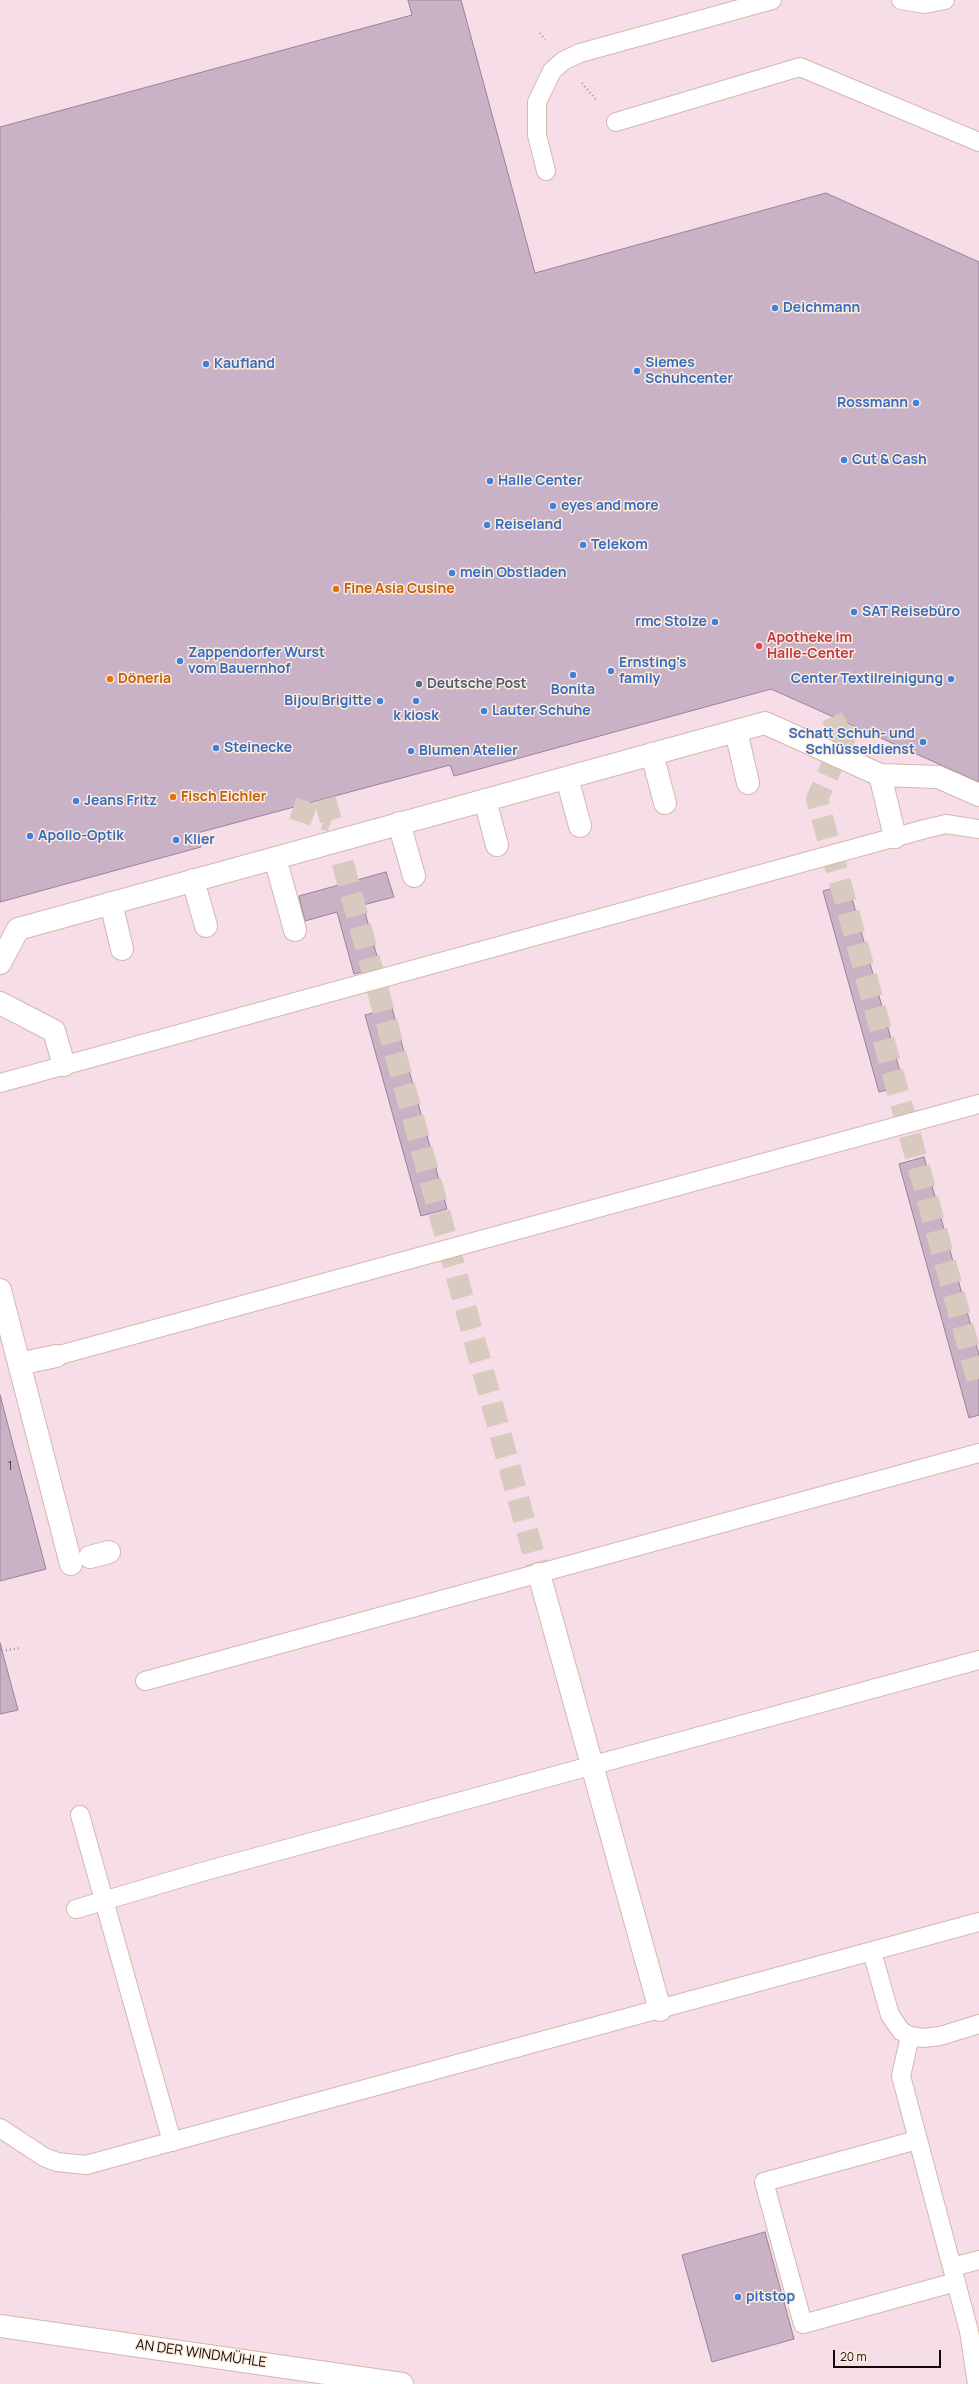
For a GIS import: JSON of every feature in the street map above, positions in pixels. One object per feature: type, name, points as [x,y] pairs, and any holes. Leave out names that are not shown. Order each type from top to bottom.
[{"type":"street","points":[[0,963],[18,929],[765,723],[880,775],[938,777],[979,795]]},
{"type":"street","points":[[736,731],[748,782]]},
{"type":"street","points":[[652,754],[665,803]]},
{"type":"street","points":[[880,775],[895,837]]},
{"type":"street","points":[[567,778],[580,826]]},
{"type":"street","points":[[485,800],[497,845]]},
{"type":"street","points":[[399,823],[414,876]]},
{"type":"street","points":[[275,858],[295,930]]},
{"type":"street","points":[[193,880],[206,926]]},
{"type":"street","points":[[110,903],[122,949]]},
{"type":"street","points":[[0,1002],[54,1031],[64,1065]]},
{"type":"street","points":[[0,1290],[19,1364],[90,1558]]},
{"type":"street","points":[[19,1364],[56,1356]]},
{"type":"street","points":[[539,1574],[660,2010]]},
{"type":"street","name":"AN DER WINDMÜHLE","points":[[0,2326],[310,2377],[402,2384]]},
{"type":"lane","points":[[546,172],[537,135],[537,102],[552,71],[563,61],[580,53],[772,0]]},
{"type":"lane","points":[[901,0],[925,4],[945,0]]},
{"type":"lane","points":[[616,122],[800,67],[979,142]]},
{"type":"lane","points":[[0,1083],[895,837],[946,824],[979,829]]},
{"type":"lane","points":[[56,1356],[979,1104]]},
{"type":"lane","points":[[145,1681],[979,1453]]},
{"type":"lane","points":[[76,1909],[104,1902],[198,1873],[979,1660]]},
{"type":"lane","points":[[80,1815],[172,2142]]},
{"type":"lane","points":[[0,2128],[44,2157],[57,2162],[73,2165],[86,2165],[979,1922]]},
{"type":"lane","points":[[872,1952],[890,2015],[901,2031],[910,2036],[923,2038],[940,2036],[979,2024]]},
{"type":"lane","points":[[910,2036],[901,2076],[954,2275],[974,2358],[977,2384]]},
{"type":"lane","points":[[917,2140],[764,2182],[803,2324],[954,2275],[979,2260]]},
{"type":"path","points":[[2,1650],[20,1648]]},
{"type":"shaded area","points":[[0,0],[979,0],[979,2384],[0,2384]]},
{"type":"building","name":"Halle Center","points":[[408,0],[461,0],[535,273],[826,193],[979,262],[979,782],[771,689],[454,776],[450,765],[197,833],[201,847],[0,902],[0,127],[412,15]]},
{"type":"building","points":[[386,872],[394,897],[363,905],[380,967],[354,974],[337,912],[305,921],[299,896]]},
{"type":"building","points":[[848,884],[904,1086],[879,1092],[823,891]]},
{"type":"building","points":[[392,1008],[447,1209],[421,1216],[365,1015]]},
{"type":"building","points":[[924,1157],[979,1355],[979,1415],[969,1418],[899,1164]]},
{"type":"building","points":[[0,1395],[46,1569],[0,1581]]},
{"type":"building","points":[[0,1643],[18,1710],[0,1714]]},
{"type":"building","name":"pitstop","points":[[765,2232],[794,2339],[712,2362],[682,2255]]},
{"type":"tunnel","points":[[832,717],[844,740]]},
{"type":"tunnel","points":[[850,726],[817,799],[979,1385]]},
{"type":"tunnel","points":[[325,799],[539,1574]]},
{"type":"tunnel","points":[[293,808],[331,821]]},
{"type":"place","name":"Deichmann","points":[[775,308]]},
{"type":"place","name":"Kaufland","points":[[206,364]]},
{"type":"place","name":"Siemes Schuhcenter","points":[[637,371]]},
{"type":"place","name":"Rossmann","points":[[916,403]]},
{"type":"place","name":"Cut & Cash","points":[[844,460]]},
{"type":"place","name":"Halle Center","points":[[490,481]]},
{"type":"place","name":"eyes and more","points":[[553,506]]},
{"type":"place","name":"Reiseland","points":[[487,525]]},
{"type":"place","name":"Telekom","points":[[583,545]]},
{"type":"place","name":"mein Obstladen","points":[[452,573]]},
{"type":"place","name":"Fine Asia Cusine","points":[[336,589]]},
{"type":"place","name":"SAT Reisebüro","points":[[854,612]]},
{"type":"place","name":"rmc Stolze","points":[[715,622]]},
{"type":"place","name":"Apotheke im Halle-Center","points":[[759,646]]},
{"type":"place","name":"Zappendorfer Wurst vom Bauernhof","points":[[180,661]]},
{"type":"place","name":"Ernsting's family","points":[[611,671]]},
{"type":"place","name":"Bonita","points":[[573,675]]},
{"type":"place","name":"Döneria","points":[[110,679]]},
{"type":"place","name":"Center Textilreinigung","points":[[951,679]]},
{"type":"place","name":"Deutsche Post","points":[[419,684]]},
{"type":"place","name":"Bijou Brigitte","points":[[380,701]]},
{"type":"place","name":"k kiosk","points":[[416,701]]},
{"type":"place","name":"Lauter Schuhe","points":[[484,711]]},
{"type":"place","name":"Schatt Schuh- und Schlüsseldienst","points":[[923,742]]},
{"type":"place","name":"Steinecke","points":[[216,748]]},
{"type":"place","name":"Blumen Atelier","points":[[411,751]]},
{"type":"place","name":"Fisch Eichler","points":[[173,797]]},
{"type":"place","name":"Jeans Fritz","points":[[76,801]]},
{"type":"place","name":"Apollo-Optik","points":[[30,836]]},
{"type":"place","name":"Klier","points":[[176,840]]},
{"type":"place","name":"pitstop","points":[[738,2297]]}]
